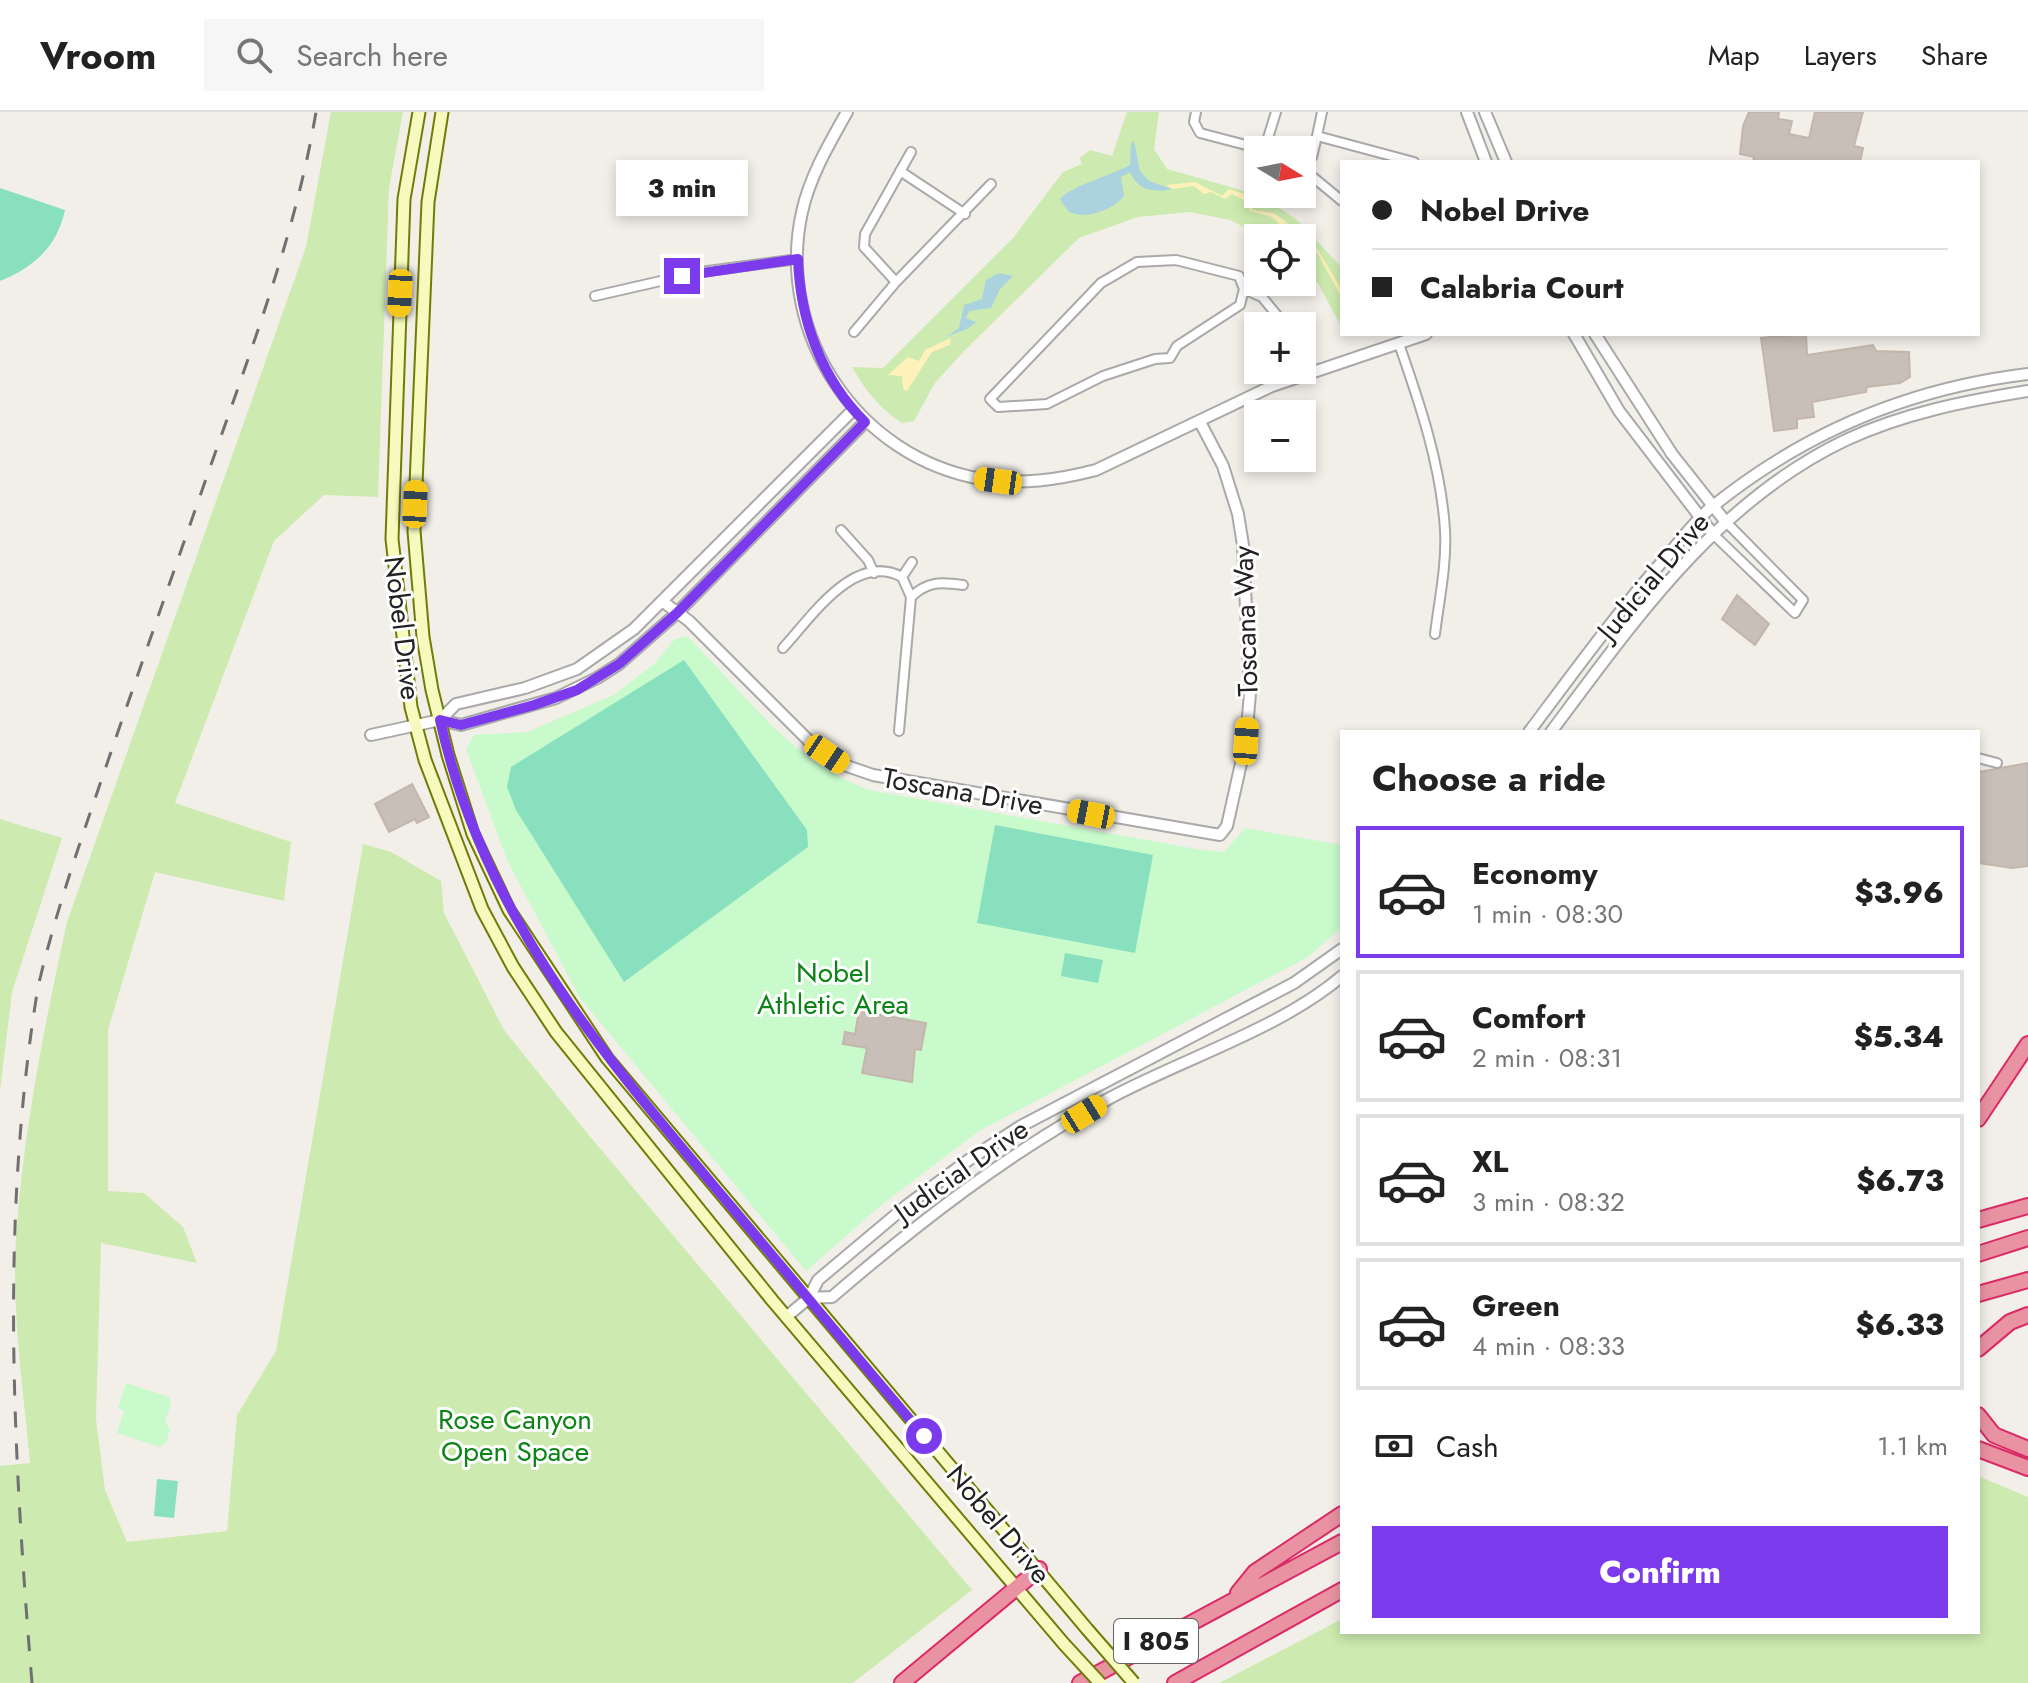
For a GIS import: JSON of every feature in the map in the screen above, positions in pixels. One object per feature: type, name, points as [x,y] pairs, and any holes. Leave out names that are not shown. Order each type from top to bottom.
[{"type":"highway","points":[[1980,1116],[2026,1050]]},
{"type":"highway","points":[[1980,1219],[2028,1206]]},
{"type":"highway","points":[[1980,1253],[2028,1238]]},
{"type":"highway","points":[[1980,1293],[2028,1280]]},
{"type":"highway","points":[[1980,1347],[2010,1322],[2028,1315]]},
{"type":"highway","points":[[1980,1418],[1994,1435],[2028,1449]]},
{"type":"highway","points":[[1980,1450],[2028,1468]]},
{"type":"highway","points":[[1232,1599],[1255,1572],[1340,1515]]},
{"type":"highway","name":"I 805","points":[[1080,1683],[1340,1543]]},
{"type":"highway","points":[[902,1683],[1039,1569]]},
{"type":"highway","name":"I 805","points":[[1175,1683],[1340,1591]]},
{"type":"main road","name":"Nobel Drive","points":[[419,112],[404,199],[392,539],[403,651],[416,726],[451,832],[482,909],[513,967],[556,1032],[786,1317],[1100,1683]]},
{"type":"main road","name":"Nobel Drive","points":[[442,112],[428,202],[414,531],[423,637],[440,720],[473,834],[509,910],[552,980],[607,1058],[1134,1683]]},
{"type":"street","points":[[847,112],[807,193],[798,259],[799,290],[808,329],[833,380],[853,410],[865,422],[944,469],[979,478],[1023,482],[1065,478],[1096,470],[1272,386],[1419,336]]},
{"type":"street","points":[[1196,112],[1194,122],[1200,133],[1244,145]]},
{"type":"street","points":[[1269,136],[1276,112]]},
{"type":"street","points":[[1316,140],[1322,112]]},
{"type":"street","points":[[1467,112],[1485,160]]},
{"type":"street","points":[[1485,112],[1505,160]]},
{"type":"street","points":[[1317,136],[1407,160]]},
{"type":"street","points":[[896,282],[860,248],[911,152]]},
{"type":"street","points":[[900,171],[965,214]]},
{"type":"street","points":[[1316,180],[1340,199]]},
{"type":"street","points":[[854,332],[896,282],[991,184]]},
{"type":"street","points":[[595,296],[700,272],[798,259]]},
{"type":"street","points":[[1176,260],[1221,269],[1239,276],[1244,289],[1240,305],[1177,346],[1170,358],[1155,359],[1103,376],[1047,404],[998,407],[990,399],[1091,292],[1137,262],[1176,260]]},
{"type":"street","points":[[1260,296],[1274,312]]},
{"type":"street","points":[[1575,336],[1619,411],[1699,519],[1795,613],[1803,600],[1712,506],[1637,404],[1596,336]]},
{"type":"street","points":[[1399,344],[1431,443],[1442,501],[1445,533],[1435,634]]},
{"type":"street","name":"Judicial Drive","points":[[1530,730],[1628,600],[1712,506],[1772,464],[1838,425],[1903,399],[1968,382],[2028,374]]},
{"type":"street","name":"Judicial Drive","points":[[1552,730],[1626,630],[1713,534],[1725,521],[1781,479],[1846,440],[1908,416],[1967,401],[2028,391]]},
{"type":"street","points":[[440,720],[456,704],[525,688],[577,669],[634,629],[853,410]]},
{"type":"street","points":[[371,735],[440,720],[461,725],[577,690],[619,664],[677,613],[865,422]]},
{"type":"street","name":"Toscana Way","points":[[1200,422],[1223,466],[1238,514],[1243,545],[1250,693],[1246,741],[1227,826]]},
{"type":"street","points":[[841,530],[868,560],[874,573]]},
{"type":"street","points":[[902,577],[912,562]]},
{"type":"street","points":[[783,648],[844,583],[874,573],[894,573],[902,577],[911,597],[899,731]]},
{"type":"street","points":[[911,597],[922,586],[934,582],[963,585]]},
{"type":"street","name":"Toscana Drive","points":[[662,601],[689,621],[813,745],[841,764],[873,775],[1213,836],[1220,835],[1227,826]]},
{"type":"street","points":[[1980,759],[1997,763]]},
{"type":"street","name":"Judicial Drive","points":[[786,1317],[809,1298],[818,1280],[906,1206],[994,1143],[1075,1097],[1294,983],[1340,950]]},
{"type":"street","name":"Judicial Drive","points":[[809,1298],[832,1297],[992,1170],[1110,1098],[1238,1038],[1340,977]]},
{"type":"green space","name":"Rose Canyon Open Space","points":[[331,112],[403,112],[389,188],[378,497],[324,495],[274,541],[175,803],[291,842],[284,901],[155,872],[108,1030],[108,1191],[144,1193],[183,1227],[197,1263],[101,1243],[96,1419],[105,1490],[127,1542],[227,1531],[237,1415],[276,1351],[363,844],[391,852],[441,881],[444,913],[504,1030],[972,1590],[853,1683],[0,1683],[0,1466],[30,1463],[16,1314],[17,1225],[31,1111],[67,922],[306,247]]},
{"type":"green space","points":[[1127,112],[1159,112],[1154,149],[1167,169],[1244,191],[1244,208],[1279,208],[1301,224],[1244,224],[1244,227],[1230,220],[1190,212],[1138,217],[1079,238],[935,383],[914,421],[902,423],[894,418],[874,398],[852,367],[883,368],[1013,238],[1063,172],[1082,164],[1080,158],[1090,150],[1112,156]]},
{"type":"green space","points":[[0,188],[65,210],[56,235],[42,254],[0,281]]},
{"type":"green space","points":[[1316,240],[1340,266],[1340,324],[1316,281]]},
{"type":"green space","name":"Nobel Athletic Area","points":[[687,636],[770,724],[815,761],[869,790],[1202,850],[1224,852],[1245,828],[1340,845],[1340,929],[1308,957],[979,1131],[880,1206],[806,1271],[580,998],[507,860],[466,749],[474,735],[527,732],[614,695],[654,664],[675,639]]},
{"type":"green space","points":[[684,660],[807,830],[808,847],[624,982],[516,810],[507,787],[511,767]]},
{"type":"green space","points":[[0,819],[62,838],[12,992],[0,1091]]},
{"type":"green space","points":[[995,825],[1153,855],[1135,953],[977,923]]},
{"type":"green space","points":[[1065,953],[1103,960],[1098,983],[1061,976]]},
{"type":"green space","points":[[126,1383],[169,1397],[171,1403],[165,1422],[170,1429],[166,1443],[160,1447],[117,1433],[124,1411],[118,1408]]},
{"type":"green space","points":[[1980,1477],[2028,1497],[2028,1683],[1219,1683],[1340,1620],[1340,1634],[1980,1634]]},
{"type":"green space","points":[[157,1479],[178,1481],[174,1518],[154,1516]]},
{"type":"sand","points":[[1195,182],[1222,196],[1229,189],[1244,194],[1244,200],[1232,194],[1225,199],[1211,192],[1204,194],[1194,186],[1172,189],[1166,185]]},
{"type":"sand","points":[[1249,208],[1252,208],[1274,213],[1289,224],[1280,224],[1272,217],[1250,211]]},
{"type":"sand","points":[[1316,247],[1340,287],[1340,294],[1316,251]]},
{"type":"sand","points":[[951,338],[950,345],[932,352],[907,391],[903,389],[902,376],[888,375],[908,357],[919,361],[925,350]]},
{"type":"water","points":[[1134,141],[1140,171],[1149,181],[1172,189],[1146,189],[1137,183],[1130,172],[1121,177],[1124,196],[1113,206],[1082,215],[1068,211],[1060,199],[1072,190],[1130,165],[1131,143]]},
{"type":"water","points":[[999,273],[1013,276],[1000,289],[991,308],[969,311],[966,318],[976,322],[946,337],[959,328],[964,305],[982,299],[986,280]]},
{"type":"building","points":[[1749,112],[1779,112],[1778,119],[1792,121],[1789,134],[1809,138],[1815,112],[1863,112],[1854,146],[1863,148],[1860,160],[1753,160],[1754,157],[1740,154],[1743,126]]},
{"type":"building","points":[[1806,336],[1807,355],[1873,345],[1876,351],[1909,352],[1910,377],[1900,383],[1867,387],[1866,392],[1812,402],[1814,417],[1797,419],[1797,428],[1774,431],[1761,338]]},
{"type":"building","points":[[1737,595],[1769,624],[1755,645],[1722,619]]},
{"type":"building","points":[[2028,763],[2028,866],[2012,868],[1980,863],[1980,772]]},
{"type":"building","points":[[412,784],[429,817],[417,823],[415,819],[389,832],[375,804]]},
{"type":"building","points":[[859,1011],[926,1023],[921,1050],[915,1049],[912,1082],[862,1073],[867,1048],[843,1044],[845,1032],[855,1034]]},
{"type":"railway","points":[[32,1683],[16,1421],[14,1247],[26,1073],[38,987],[82,836],[268,299],[291,225],[316,112]]},
{"type":"route","points":[[682,276],[798,259],[799,290],[816,349],[841,393],[865,422],[677,613],[619,664],[577,690],[534,705],[461,725],[440,720],[473,834],[509,910],[552,980],[607,1058],[924,1436]]}]
